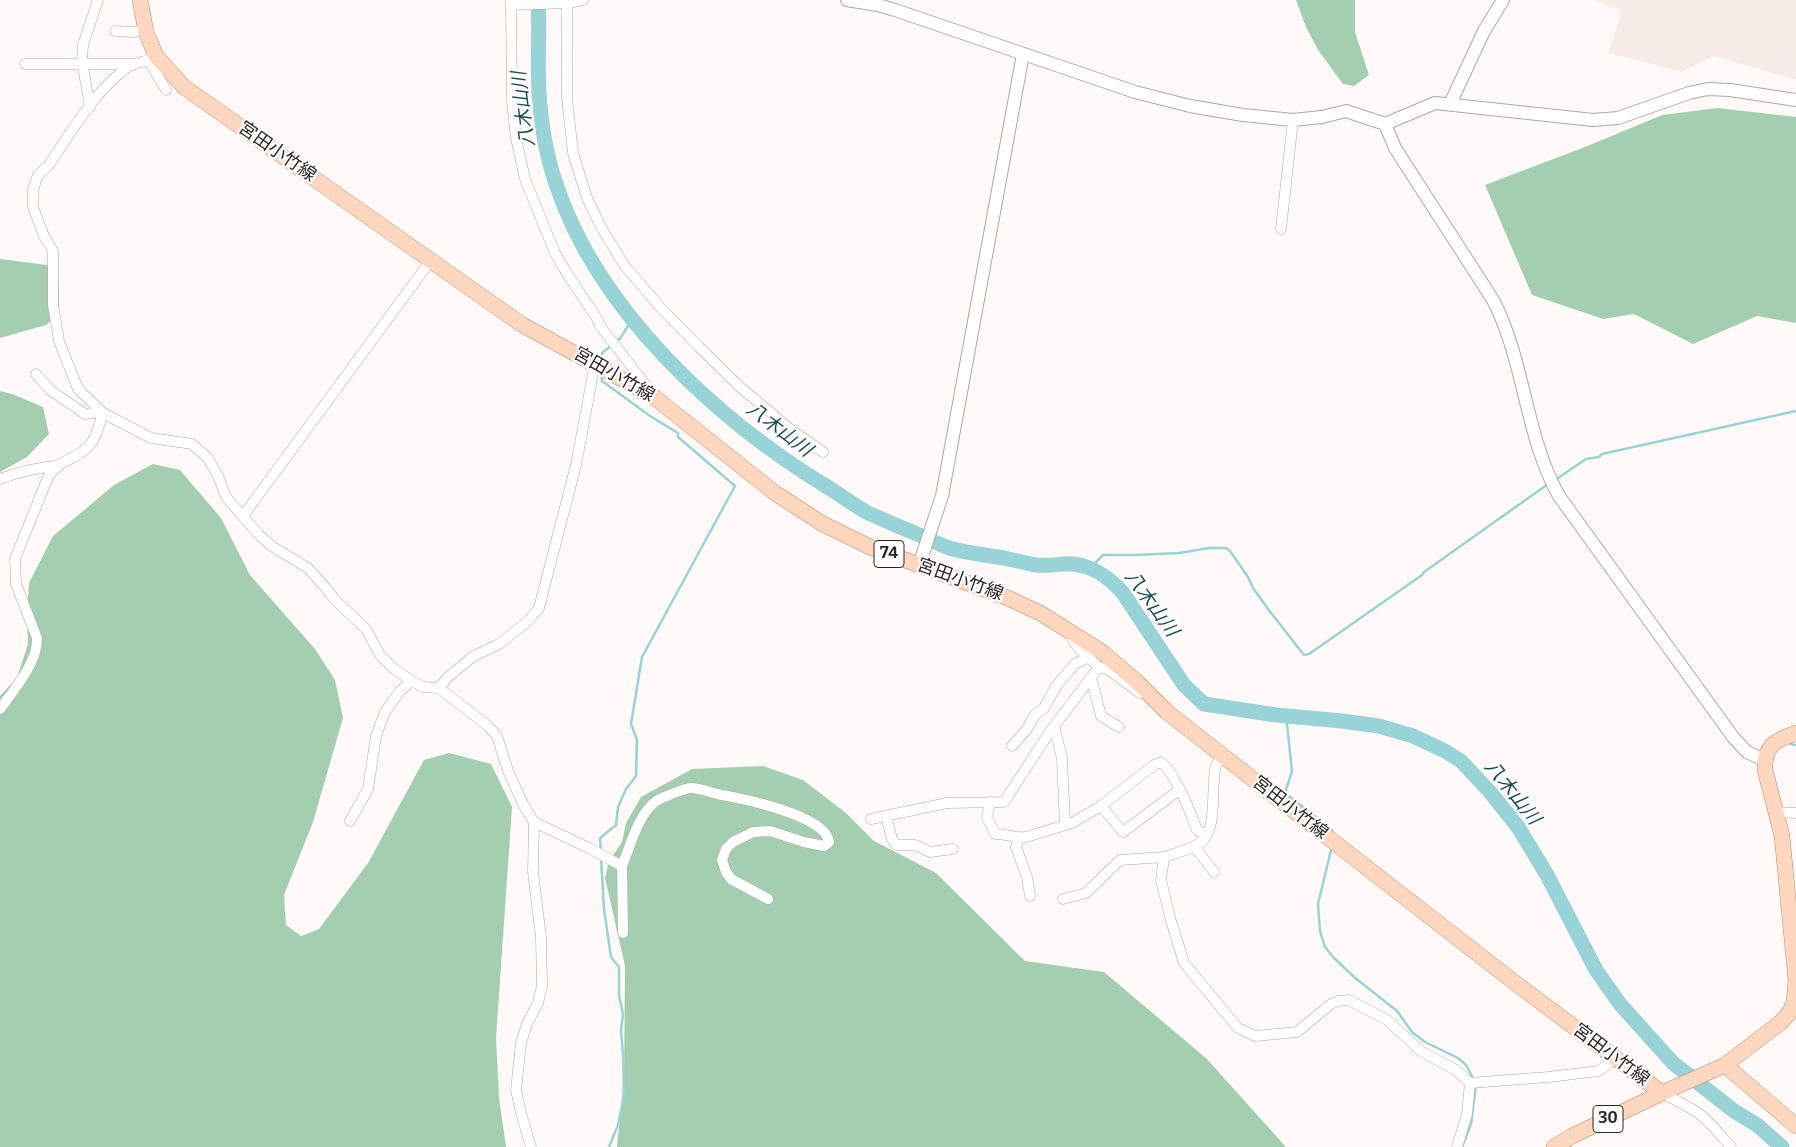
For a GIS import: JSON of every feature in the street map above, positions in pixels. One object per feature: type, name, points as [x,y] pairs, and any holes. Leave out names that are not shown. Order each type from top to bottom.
[{"type":"main road","name":"宮田小竹線","points":[[140,0],[153,59],[184,86],[521,324],[654,397],[708,442],[776,493],[815,519],[870,546],[922,559],[1008,598],[1042,614],[1102,652],[1136,681],[1167,712],[1223,756],[1615,1058],[1669,1090]]},
{"type":"main road","points":[[1796,733],[1773,743],[1764,760],[1764,770],[1782,836],[1796,981],[1795,1003],[1780,1023],[1721,1067],[1796,1126]]},
{"type":"main road","name":"30","points":[[1554,1147],[1572,1136],[1721,1067]]},
{"type":"street","points":[[90,107],[82,64],[83,45],[98,0]]},
{"type":"street","points":[[583,0],[511,3],[512,101],[516,138],[525,179],[555,253],[601,326],[654,397]]},
{"type":"street","points":[[847,0],[878,5],[1135,92],[1190,106],[1243,115],[1293,120],[1346,112],[1385,124],[1435,103],[1593,120],[1618,118],[1689,93],[1708,89],[1730,90],[1796,100]]},
{"type":"street","points":[[1450,104],[1484,31],[1503,0]]},
{"type":"street","points":[[568,2],[566,98],[572,153],[587,198],[601,227],[624,264],[661,308],[697,346],[740,387],[789,428],[823,452]]},
{"type":"street","points":[[115,31],[135,32],[146,29]]},
{"type":"street","points":[[922,559],[942,496],[1023,54]]},
{"type":"street","points":[[166,90],[153,59],[127,67],[99,94],[48,166],[38,175],[33,190],[33,207],[44,236],[53,251],[53,305],[59,342],[78,390],[102,412],[151,438],[192,444],[208,458],[218,476],[226,497],[259,535],[273,547],[308,568],[335,600],[366,628],[380,656],[412,681],[423,687],[439,688],[488,726],[497,736],[508,771],[524,806],[534,822],[534,872],[541,936],[542,986],[538,1003],[527,1024],[521,1042],[516,1090],[520,1113],[531,1147]]},
{"type":"street","points":[[25,64],[133,64]]},
{"type":"street","points":[[1281,229],[1293,120]]},
{"type":"street","points":[[1385,124],[1395,148],[1493,300],[1504,321],[1548,478],[1559,496],[1733,737],[1747,752],[1764,760]]},
{"type":"street","points":[[243,516],[431,260]]},
{"type":"street","points":[[439,688],[447,678],[472,657],[499,644],[527,622],[539,608],[576,465],[595,363]]},
{"type":"street","points":[[36,374],[56,395],[85,414],[102,412]]},
{"type":"street","points":[[0,479],[28,470],[56,466],[87,449],[92,441],[102,412]]},
{"type":"street","points":[[0,709],[19,684],[38,647],[38,638],[16,584],[15,559],[44,485],[56,466]]},
{"type":"street","points":[[1069,630],[1076,646],[1099,667],[1109,670],[1140,693],[1155,699]]},
{"type":"street","points":[[1012,746],[1027,729],[1034,716],[1044,708],[1057,685],[1075,664],[1089,657]]},
{"type":"street","points":[[871,819],[947,803],[1004,802],[1054,726],[1099,667]]},
{"type":"street","points":[[1090,677],[1101,716],[1120,727]]},
{"type":"street","points":[[350,821],[368,789],[376,736],[385,712],[400,691],[412,681]]},
{"type":"street","points":[[1054,726],[1062,758],[1065,825]]},
{"type":"street","points":[[1063,899],[1086,893],[1120,860],[1164,857],[1202,842],[1207,835],[1212,814],[1216,765],[1223,756]]},
{"type":"street","points":[[990,802],[987,817],[995,834],[1002,833],[1018,838],[1072,823],[1100,806],[1154,765],[1161,762],[1168,770],[1190,810],[1197,830],[1207,835]]},
{"type":"street","points":[[623,933],[622,866],[643,816],[657,800],[690,788],[742,798],[776,808],[809,821],[828,836],[829,842],[824,846],[770,831],[753,832],[733,842],[726,849],[722,860],[726,872],[731,879],[768,899]]},
{"type":"street","points":[[1100,806],[1123,832],[1179,790]]},
{"type":"street","points":[[1777,812],[1796,813]]},
{"type":"street","points":[[886,816],[892,839],[896,845],[915,845],[930,852],[953,849]]},
{"type":"street","points":[[534,822],[622,866]]},
{"type":"street","points":[[1018,838],[1016,847],[1027,878],[1030,896]]},
{"type":"street","points":[[1194,846],[1214,872]]},
{"type":"street","points":[[1164,857],[1161,880],[1184,963],[1238,1028],[1255,1036],[1297,1032],[1330,1004],[1349,1000],[1388,1020],[1422,1052],[1456,1070],[1470,1083],[1599,1071],[1615,1058]]},
{"type":"street","points":[[1457,1147],[1467,1114],[1470,1083]]},
{"type":"street","points":[[1669,1090],[1683,1105],[1705,1118],[1730,1147]]},
{"type":"shaded area","points":[[1595,0],[1796,0],[1796,80],[1714,56],[1682,72],[1608,53],[1622,11]]},
{"type":"green space","points":[[1296,0],[1355,0],[1355,32],[1369,75],[1354,86],[1343,84],[1318,50],[1306,27]]},
{"type":"green space","points":[[1718,108],[1796,117],[1796,323],[1757,316],[1693,344],[1634,314],[1603,319],[1532,295],[1485,185],[1662,115]]},
{"type":"green space","points":[[0,259],[47,265],[59,283],[59,314],[46,325],[0,338]]},
{"type":"green space","points":[[0,391],[43,407],[49,434],[27,457],[0,472]]},
{"type":"green space","points":[[153,464],[180,470],[221,518],[250,575],[315,649],[335,680],[343,718],[313,822],[284,895],[286,925],[301,936],[319,929],[368,863],[424,760],[449,753],[491,764],[512,807],[496,1038],[499,1098],[506,1147],[0,1147],[0,696],[17,678],[28,644],[29,583],[53,536],[114,485]]},
{"type":"green space","points":[[763,766],[803,780],[846,813],[874,841],[936,873],[1025,961],[1104,972],[1207,1059],[1286,1147],[617,1147],[624,1077],[625,966],[605,878],[609,861],[622,842],[626,823],[641,797],[692,769]]},
{"type":"waterway","name":"八木山川","points":[[538,0],[538,81],[543,127],[552,173],[575,231],[601,276],[631,318],[666,358],[704,395],[745,430],[787,461],[868,513],[949,548],[1036,565],[1080,565],[1096,571],[1111,581],[1123,593],[1184,685],[1204,704],[1276,715],[1379,726],[1413,736],[1461,761],[1490,792],[1518,827],[1547,875],[1596,970],[1620,1004],[1673,1063],[1734,1111],[1757,1125],[1782,1147]]},
{"type":"waterway","points":[[617,342],[633,319]]},
{"type":"waterway","points":[[601,362],[602,353],[612,345]]},
{"type":"waterway","points":[[601,375],[602,381],[650,416],[678,433],[678,437],[735,486],[642,657],[631,724],[637,740],[636,776],[626,789],[618,807],[616,825],[600,838],[601,852]]},
{"type":"waterway","points":[[1555,480],[1586,459],[1599,457],[1602,454],[1796,411]]},
{"type":"waterway","points":[[1090,568],[1103,555],[1179,553],[1209,548],[1226,548],[1248,577],[1253,588],[1268,609],[1304,655],[1309,654],[1422,575],[1548,484]]},
{"type":"waterway","points":[[1286,715],[1292,771],[1285,793],[1331,829],[1334,834]]},
{"type":"waterway","points":[[1790,744],[1796,745]]},
{"type":"waterway","points":[[1332,846],[1318,904],[1320,931],[1325,947],[1354,977],[1397,1011],[1412,1032],[1425,1042],[1458,1058],[1466,1065],[1474,1080]]},
{"type":"waterway","points":[[601,857],[604,909],[611,957],[619,967],[619,996],[623,1014],[621,1030],[624,1096],[618,1125],[609,1147]]},
{"type":"waterway","points":[[1462,1147],[1471,1124],[1476,1085]]}]
